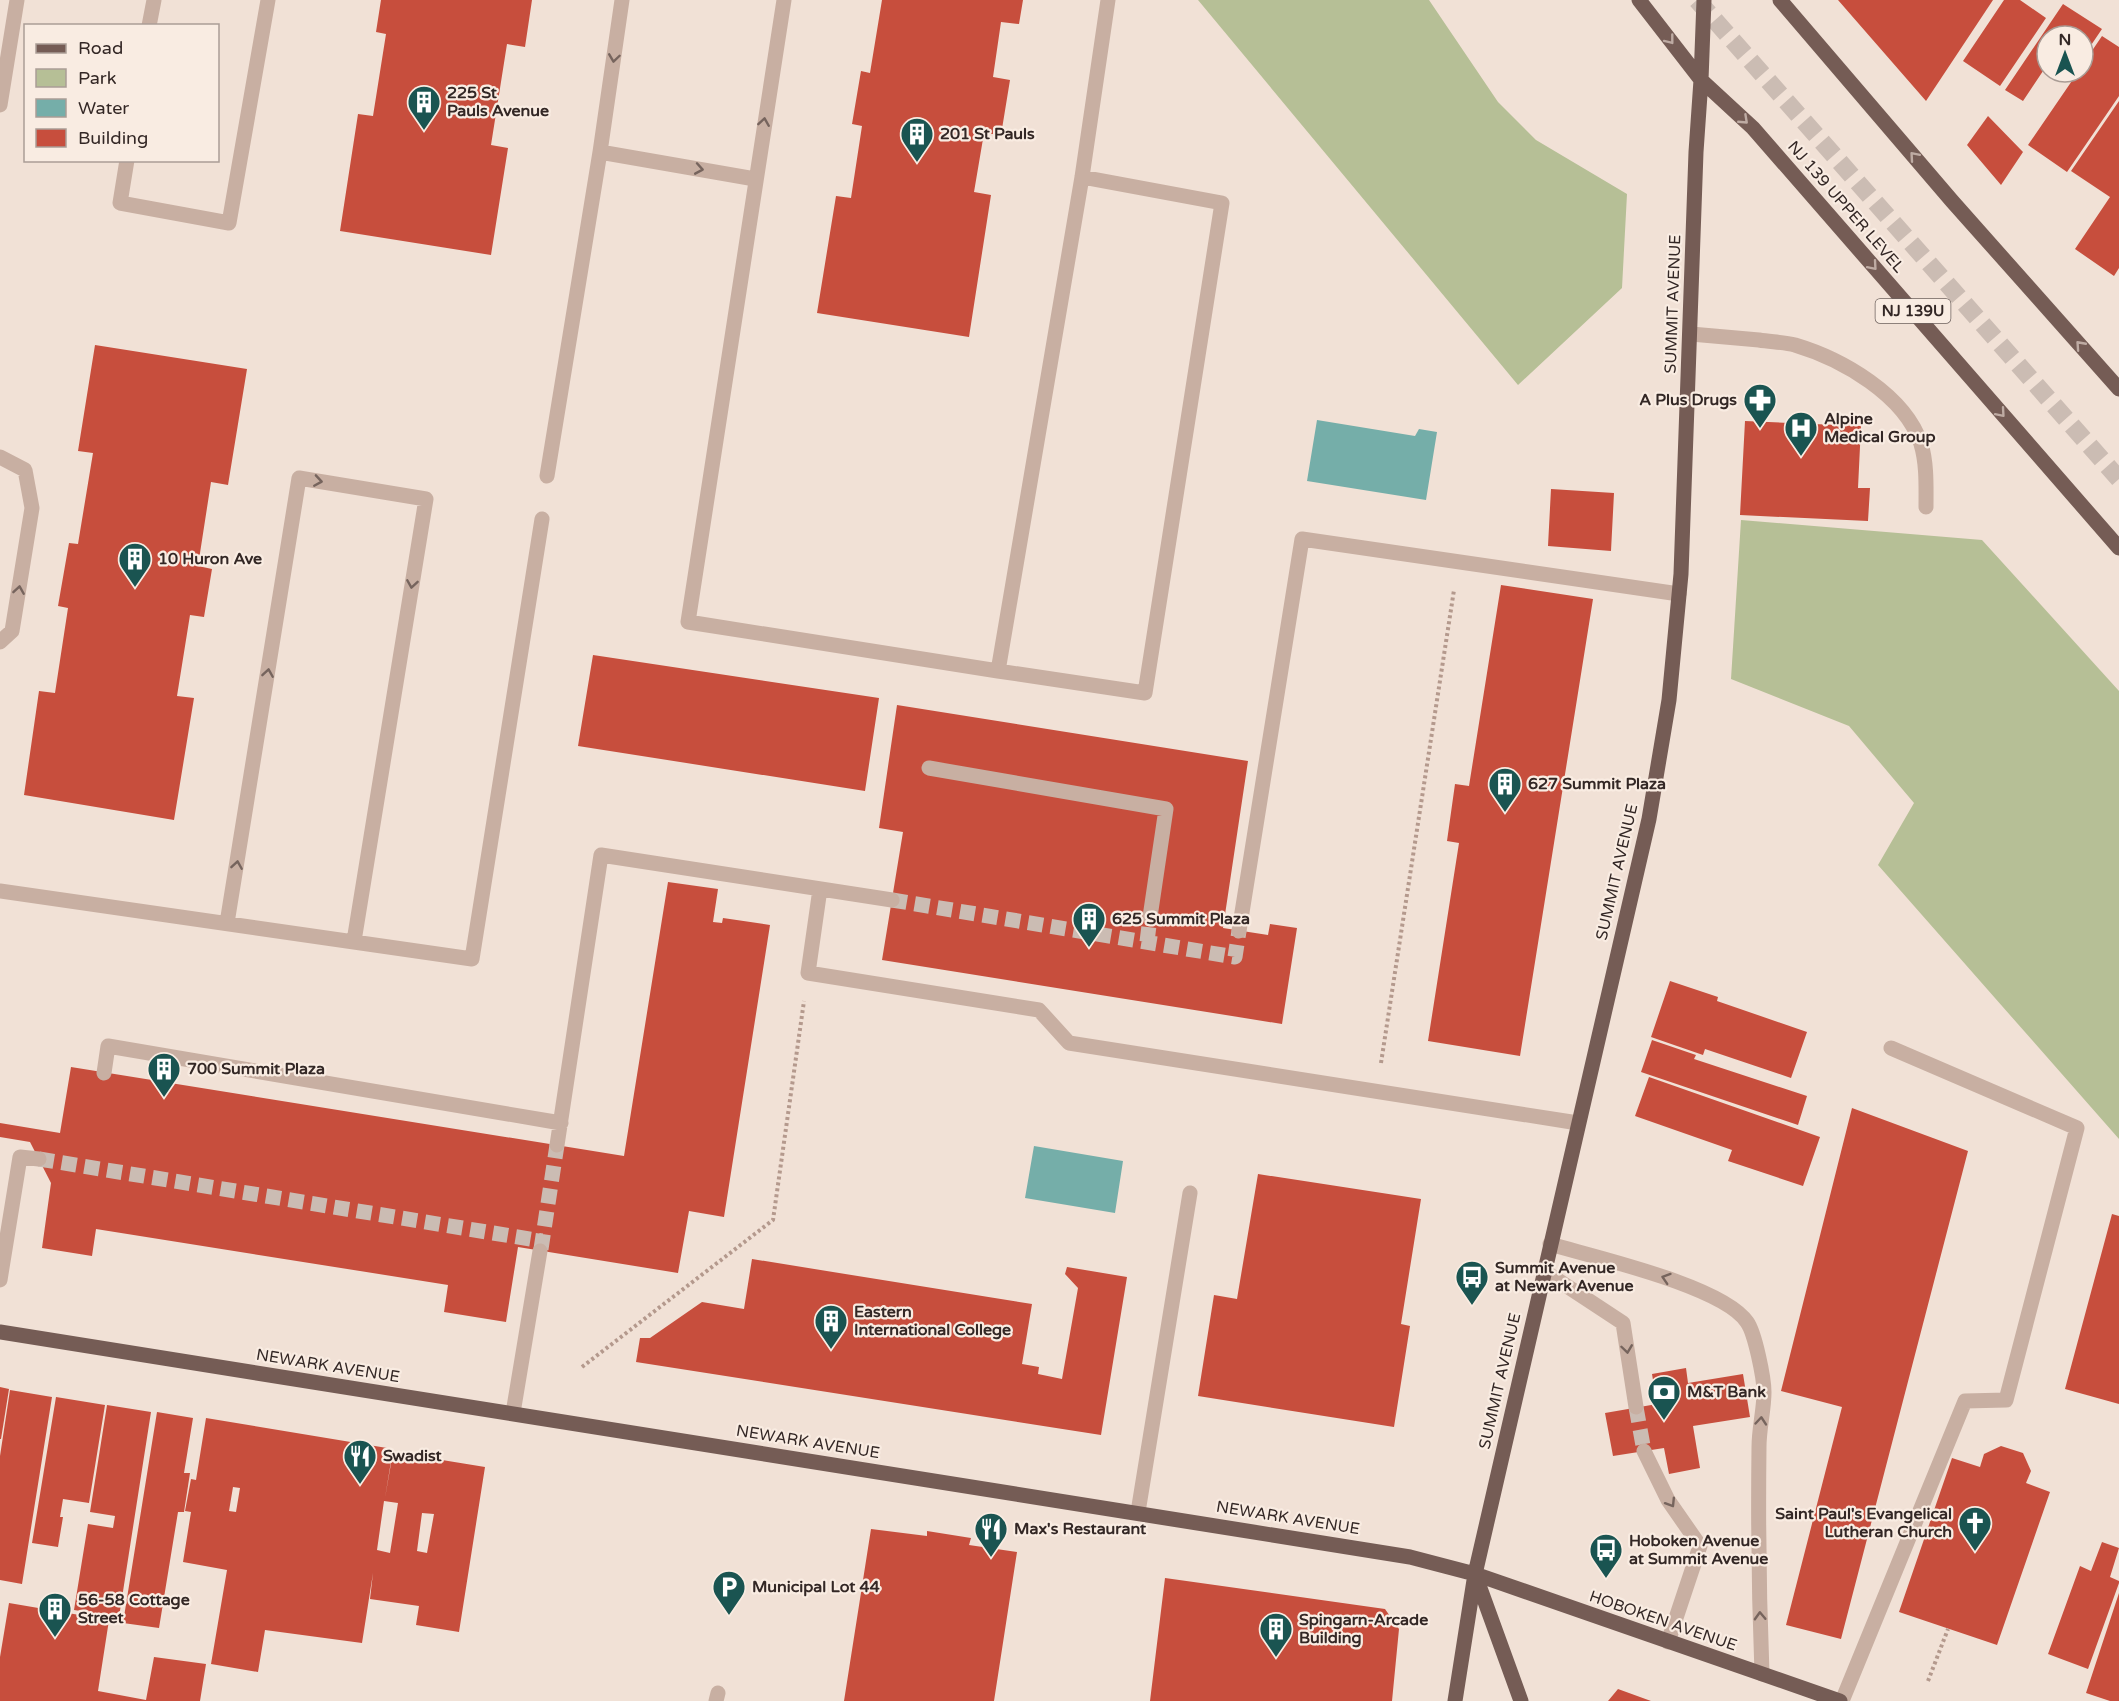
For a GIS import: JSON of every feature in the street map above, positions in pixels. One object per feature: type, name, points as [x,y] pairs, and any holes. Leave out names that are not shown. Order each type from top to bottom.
[{"type":"main road","name":"NJ 139 UPPER LEVEL","points":[[1639,0],[1701,80],[1753,128],[2119,548]]},
{"type":"main road","name":"SUMMIT AVENUE","points":[[1455,1701],[1474,1575],[1649,819],[1669,700],[1679,594],[1704,0]]},
{"type":"main road","points":[[1780,0],[1952,201],[2119,389]]},
{"type":"main road","name":"NEWARK AVENUE","points":[[0,1332],[1378,1550],[1432,1562],[1474,1575]]},
{"type":"main road","points":[[1474,1575],[1521,1701]]},
{"type":"main road","name":"HOBOKEN AVENUE","points":[[1474,1575],[1841,1701]]},
{"type":"street","points":[[0,105],[17,0]]},
{"type":"street","points":[[149,24],[154,0]]},
{"type":"street","points":[[127,162],[120,203],[229,223],[268,0]]},
{"type":"street","points":[[547,476],[600,152],[622,0]]},
{"type":"street","points":[[784,0],[688,622],[1145,693],[1222,203],[1082,177]]},
{"type":"street","points":[[998,671],[1082,177],[1108,0]]},
{"type":"street","points":[[600,152],[755,179]]},
{"type":"street","points":[[1691,334],[1794,345],[1841,365],[1879,387],[1907,419],[1920,441],[1924,457],[1926,507]]},
{"type":"street","points":[[0,457],[26,470],[32,508],[12,631],[0,642]]},
{"type":"street","points":[[227,923],[299,478],[426,499],[354,941]]},
{"type":"street","points":[[0,891],[472,959],[542,519]]},
{"type":"street","points":[[1239,931],[1302,539],[1679,594]]},
{"type":"street","points":[[929,768],[1166,809],[1150,917]]},
{"type":"street","points":[[557,1145],[601,855],[892,900]]},
{"type":"street","points":[[820,889],[808,974],[1039,1010],[1069,1043],[1578,1123]]},
{"type":"street","points":[[104,1073],[108,1046],[561,1123]]},
{"type":"street","points":[[1841,1701],[1965,1401],[2006,1400],[2077,1128],[1891,1048]]},
{"type":"street","points":[[0,1280],[20,1157],[39,1159]]},
{"type":"street","points":[[1138,1512],[1190,1193]]},
{"type":"street","points":[[1550,1244],[1702,1290],[1732,1307],[1748,1322],[1758,1357],[1764,1391],[1759,1443],[1758,1556],[1762,1674]]},
{"type":"street","points":[[513,1413],[540,1251]]},
{"type":"street","points":[[1544,1271],[1623,1323],[1636,1407]]},
{"type":"street","points":[[1644,1451],[1668,1500],[1700,1546],[1668,1642]]},
{"type":"path","points":[[1377,1090],[1458,562]]},
{"type":"path","points":[[582,1367],[773,1220],[808,974]]},
{"type":"path","points":[[1928,1681],[1948,1629]]},
{"type":"green space","points":[[1198,0],[1429,0],[1498,102],[1536,140],[1627,194],[1622,288],[1518,385]]},
{"type":"green space","points":[[1741,520],[1982,540],[2119,691],[2119,1139],[1878,865],[1914,803],[1849,726],[1731,679]]},
{"type":"water","points":[[1317,420],[1415,436],[1419,429],[1437,432],[1426,500],[1307,481]]},
{"type":"water","points":[[1034,1146],[1123,1161],[1115,1213],[1025,1198]]},
{"type":"building","name":"225 St Pauls Avenue","points":[[381,0],[532,0],[525,47],[507,44],[491,145],[508,148],[491,255],[340,231],[358,114],[373,116],[386,34],[376,32]]},
{"type":"building","name":"201 St Pauls","points":[[882,0],[1023,0],[1019,24],[1001,22],[993,77],[1010,80],[1001,135],[984,133],[974,192],[991,195],[969,337],[817,313],[836,196],[851,198],[862,126],[852,124],[861,71],[870,73]]},
{"type":"building","points":[[1838,0],[1993,0],[1926,101]]},
{"type":"building","points":[[2004,0],[2020,0],[2046,18],[2042,24],[2035,24],[2035,34],[2000,86],[1963,61]]},
{"type":"building","points":[[2063,4],[2094,24],[2050,24]]},
{"type":"building","points":[[2095,25],[2102,29],[2095,39]]},
{"type":"building","points":[[2102,36],[2119,47],[2119,96],[2067,172],[2028,145],[2070,84],[2095,84],[2095,46]]},
{"type":"building","points":[[2035,46],[2035,83],[2023,101],[2005,90]]},
{"type":"building","points":[[2119,101],[2119,268],[2114,276],[2075,249],[2110,197],[2071,171]]},
{"type":"building","points":[[1988,116],[2023,152],[2001,185],[1967,145]]},
{"type":"building","name":"10 Huron Ave","points":[[95,345],[247,369],[228,485],[211,482],[198,566],[212,569],[204,617],[190,615],[177,696],[194,698],[174,820],[24,795],[39,691],[55,693],[68,608],[58,606],[69,543],[78,544],[93,453],[78,451]]},
{"type":"building","name":"Alpine Medical Group","points":[[1745,421],[1861,426],[1858,488],[1870,488],[1868,521],[1740,515]]},
{"type":"building","points":[[1551,489],[1614,493],[1611,551],[1548,546]]},
{"type":"building","name":"627 Summit Plaza","points":[[1501,585],[1593,599],[1520,1056],[1428,1041],[1459,843],[1447,841],[1455,784],[1469,786]]},
{"type":"building","points":[[593,655],[879,698],[865,791],[578,746]]},
{"type":"building","points":[[897,705],[1248,761],[1223,928],[1268,935],[1270,924],[1297,928],[1282,1024],[882,960],[903,832],[879,828]]},
{"type":"building","name":"700 Summit Plaza","points":[[668,882],[718,889],[713,922],[722,923],[723,918],[770,925],[724,1217],[689,1211],[678,1273],[518,1247],[506,1322],[444,1312],[448,1285],[96,1229],[92,1256],[42,1248],[51,1183],[30,1142],[0,1137],[0,1123],[60,1133],[71,1067],[624,1156]]},
{"type":"building","points":[[1670,981],[1718,997],[1717,1001],[1807,1032],[1791,1078],[1705,1049],[1703,1055],[1651,1037]]},
{"type":"building","points":[[1652,1040],[1696,1055],[1694,1059],[1807,1096],[1798,1125],[1641,1072]]},
{"type":"building","points":[[1649,1077],[1820,1137],[1803,1186],[1728,1161],[1732,1150],[1635,1116]]},
{"type":"building","points":[[1852,1108],[1968,1151],[1841,1639],[1786,1625],[1842,1407],[1781,1391]]},
{"type":"building","points":[[1258,1174],[1421,1199],[1401,1324],[1410,1326],[1394,1427],[1198,1396],[1214,1295],[1237,1299]]},
{"type":"building","points":[[2112,1214],[2119,1216],[2119,1404],[2065,1389]]},
{"type":"building","name":"Eastern International College","points":[[752,1259],[1032,1304],[1022,1364],[1039,1367],[1038,1374],[1062,1379],[1078,1288],[1065,1274],[1067,1267],[1127,1277],[1101,1435],[636,1362],[640,1338],[650,1338],[702,1302],[744,1309]]},
{"type":"building","name":"M&T Bank","points":[[1686,1368],[1688,1383],[1743,1374],[1750,1417],[1693,1426],[1700,1468],[1669,1474],[1664,1448],[1613,1456],[1605,1413],[1657,1404],[1652,1374]]},
{"type":"building","points":[[0,1387],[9,1389],[1,1439],[0,1439]]},
{"type":"building","points":[[10,1390],[52,1397],[22,1584],[0,1580],[0,1456]]},
{"type":"building","points":[[56,1397],[105,1405],[89,1503],[63,1499],[60,1517],[63,1517],[58,1547],[32,1543]]},
{"type":"building","points":[[107,1405],[151,1412],[119,1617],[74,1610],[88,1524],[113,1528],[115,1516],[90,1512]]},
{"type":"building","points":[[157,1412],[193,1418],[184,1473],[190,1473],[184,1512],[178,1512],[159,1628],[123,1623]]},
{"type":"building","points":[[206,1418],[393,1449],[385,1498],[393,1452],[485,1467],[459,1632],[416,1625],[419,1606],[370,1599],[373,1573],[362,1643],[265,1630],[258,1672],[211,1664],[227,1570],[183,1562],[191,1512],[185,1511],[191,1479],[196,1480]],"holes":[[[233,1487],[240,1488],[236,1512],[229,1511]],[[384,1501],[398,1503],[390,1553],[377,1550]],[[422,1513],[434,1514],[427,1553],[417,1551]]]},
{"type":"building","name":"Saint Paul's Evangelical Lutheran Church","points":[[2001,1446],[2023,1453],[2031,1471],[2026,1483],[2050,1492],[1997,1645],[1899,1612],[1952,1458],[1980,1467],[1984,1454]]},
{"type":"building","points":[[871,1529],[927,1536],[927,1531],[971,1538],[969,1545],[1017,1552],[994,1701],[844,1701]]},
{"type":"building","points":[[2102,1542],[2119,1548],[2110,1577],[2119,1583],[2088,1669],[2048,1654],[2080,1566],[2091,1571]]},
{"type":"building","name":"Spingarn-Arcade Building","points":[[1165,1578],[1385,1609],[1399,1629],[1392,1701],[1150,1701]]},
{"type":"building","points":[[2119,1593],[2119,1701],[2110,1701],[2086,1693]]},
{"type":"building","name":"56-58 Cottage Street","points":[[9,1603],[109,1620],[98,1691],[146,1700],[154,1657],[206,1664],[200,1701],[0,1701],[0,1657]]},
{"type":"building","points":[[1618,1689],[1651,1701],[1608,1701]]},
{"type":"tunnel","points":[[1697,0],[2119,479]]},
{"type":"tunnel","points":[[892,900],[1235,957],[1239,931]]},
{"type":"tunnel","points":[[1147,942],[1150,917]]},
{"type":"tunnel","points":[[541,1249],[557,1145]]},
{"type":"tunnel","points":[[39,1159],[542,1241]]},
{"type":"tunnel","points":[[1636,1407],[1644,1451]]},
{"type":"place","name":"225 St Pauls Avenue","points":[[424,131]]},
{"type":"place","name":"201 St Pauls","points":[[917,163]]},
{"type":"place","name":"A Plus Drugs","points":[[1760,429]]},
{"type":"place","name":"Alpine Medical Group","points":[[1801,457]]},
{"type":"place","name":"10 Huron Ave","points":[[135,588]]},
{"type":"place","name":"627 Summit Plaza","points":[[1505,813]]},
{"type":"place","name":"625 Summit Plaza","points":[[1089,948]]},
{"type":"place","name":"700 Summit Plaza","points":[[164,1098]]},
{"type":"place","name":"Summit Avenue at Newark Avenue","points":[[1472,1306]]},
{"type":"place","name":"Eastern International College","points":[[831,1350]]},
{"type":"place","name":"M&T Bank","points":[[1664,1421]]},
{"type":"place","name":"Swadist","points":[[360,1485]]},
{"type":"place","name":"Saint Paul's Evangelical Lutheran Church","points":[[1975,1552]]},
{"type":"place","name":"Max's Restaurant","points":[[991,1558]]},
{"type":"place","name":"Hoboken Avenue at Summit Avenue","points":[[1606,1579]]},
{"type":"place","name":"Municipal Lot 44","points":[[729,1616]]},
{"type":"place","name":"56-58 Cottage Street","points":[[55,1638]]},
{"type":"place","name":"Spingarn-Arcade Building","points":[[1276,1658]]}]
